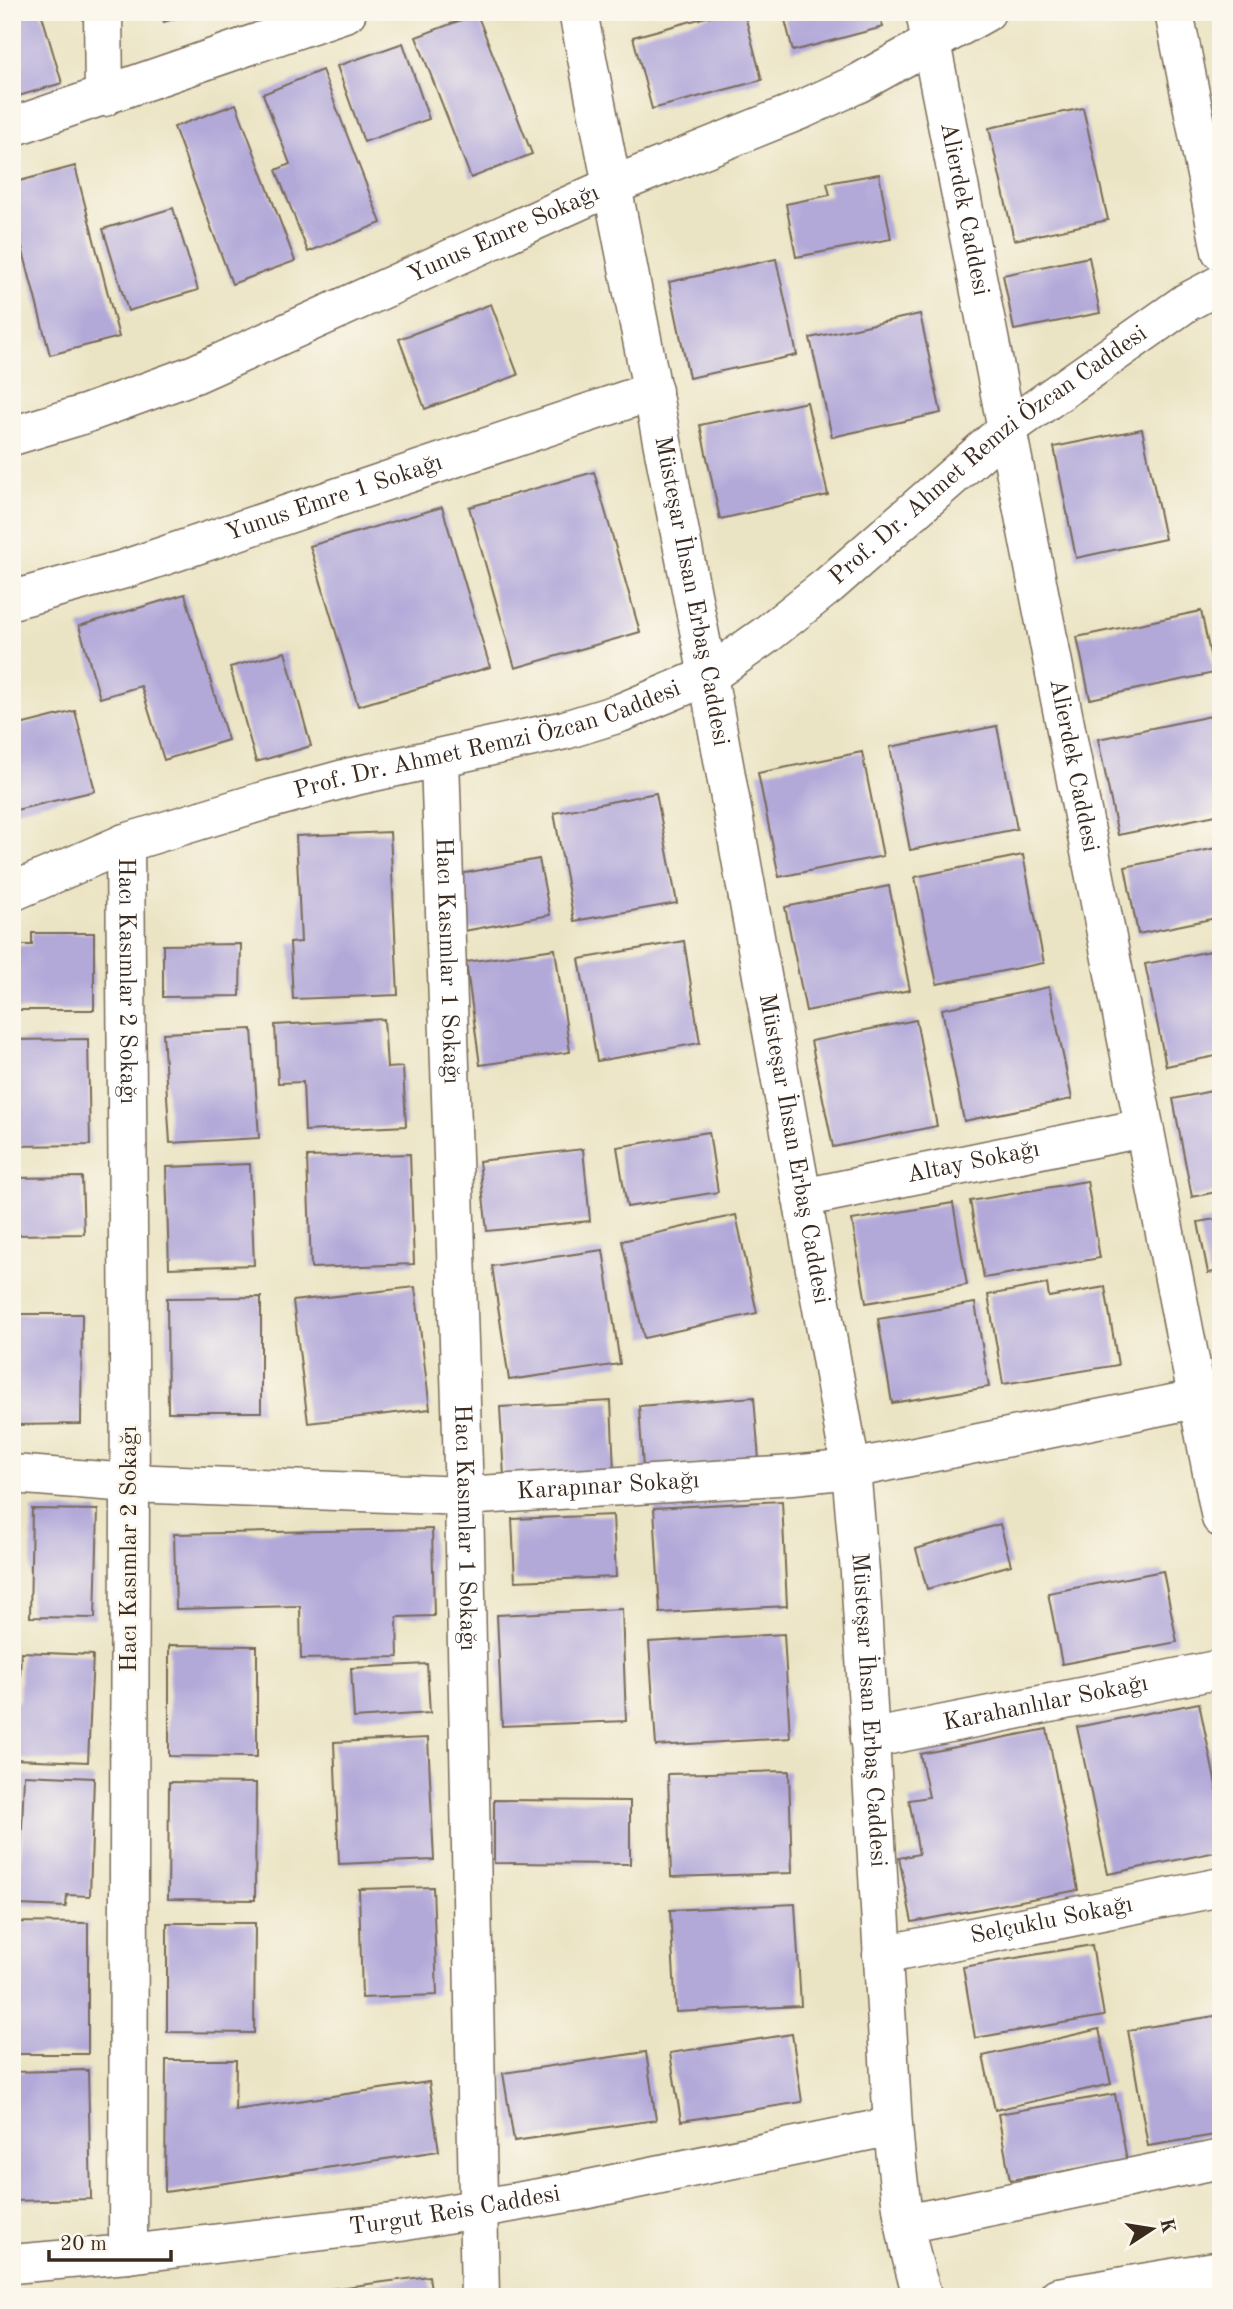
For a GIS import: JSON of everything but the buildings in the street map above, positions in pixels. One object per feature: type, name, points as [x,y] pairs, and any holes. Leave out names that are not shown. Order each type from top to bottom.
[{"type":"street","points":[[103,12],[104,97]]},
{"type":"street","points":[[12,127],[347,12]]},
{"type":"street","name":"Müsteşar İhsan Erbaş Caddesi","points":[[578,12],[708,676],[851,1469],[860,1573],[893,2126],[898,2183],[912,2264],[923,2297]]},
{"type":"street","name":"Yunus Emre Sokağı","points":[[12,436],[85,414],[195,374],[612,186],[803,109],[857,84],[928,28],[986,12]]},
{"type":"street","points":[[1174,12],[1221,251]]},
{"type":"street","name":"Alierdek Caddesi","points":[[928,28],[1221,1518]]},
{"type":"street","name":"Prof. Dr. Ahmet Remzi Özcan Caddesi","points":[[12,892],[125,844],[260,802],[351,777],[565,730],[620,713],[708,676],[829,585],[1008,428],[1187,302],[1221,284]]},
{"type":"street","name":"Yunus Emre 1 Sokağı","points":[[12,600],[125,569],[653,391]]},
{"type":"street","name":"Hacı Kasımlar 1 Sokağı","points":[[440,758],[464,1496],[480,2297]]},
{"type":"street","name":"Hacı Kasımlar 2 Sokağı","points":[[125,844],[130,1483],[128,2254]]},
{"type":"street","name":"Altay Sokağı","points":[[802,1198],[1143,1128]]},
{"type":"street","name":"Karapınar Sokağı","points":[[12,1474],[130,1483],[464,1496],[851,1469],[1196,1399]]},
{"type":"street","name":"Karahanlılar Sokağı","points":[[869,1739],[1221,1669]]},
{"type":"street","name":"Selçuklu Sokağı","points":[[882,1955],[1221,1886]]},
{"type":"street","name":"Turgut Reis Caddesi","points":[[12,2264],[128,2254],[400,2222],[477,2210],[893,2126]]},
{"type":"street","points":[[905,2224],[1221,2159]]},
{"type":"street","points":[[1058,2297],[1221,2270]]}]
